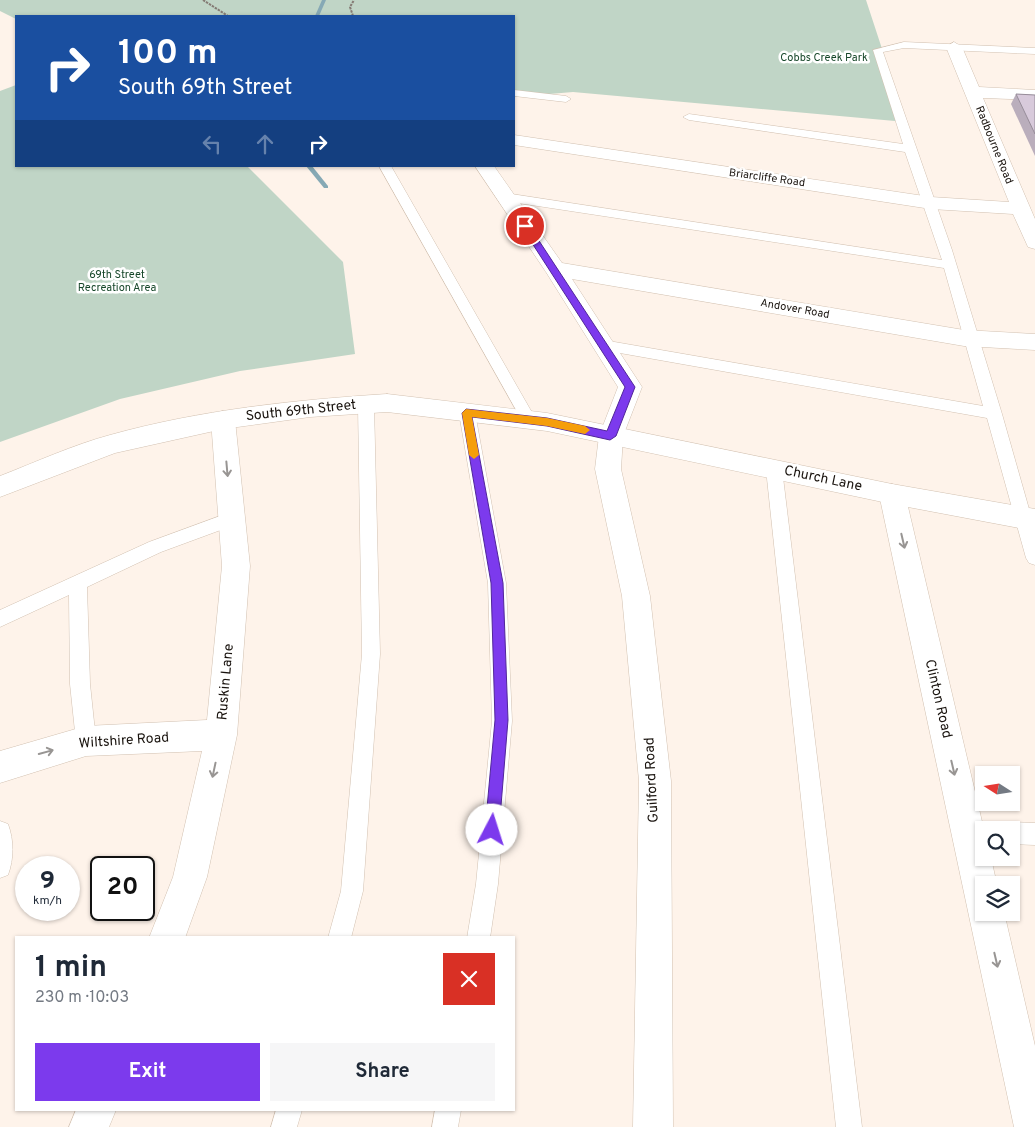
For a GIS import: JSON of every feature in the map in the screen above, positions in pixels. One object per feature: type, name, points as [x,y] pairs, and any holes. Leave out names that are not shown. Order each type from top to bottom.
[{"type":"street","name":"Radbourne Road","points":[[954,47],[1035,243]]},
{"type":"street","points":[[972,92],[1035,96]]},
{"type":"street","name":"Briarcliffe Road","points":[[515,140],[931,202],[1020,209]]},
{"type":"street","points":[[485,167],[555,269],[603,345]]},
{"type":"street","name":"Andover Road","points":[[555,269],[974,338],[1035,342]]},
{"type":"street","name":"Guilford Road","points":[[603,345],[630,387],[610,436],[608,469],[636,596],[655,781],[653,1127]]},
{"type":"street","name":"South 69th Street","points":[[0,487],[111,444],[223,420],[310,408],[387,403],[529,420],[610,436]]},
{"type":"street","name":"Ruskin Lane","points":[[167,936],[190,877],[221,735],[236,566],[223,420]]},
{"type":"street","name":"Church Lane","points":[[610,436],[892,494],[1029,519]]},
{"type":"street","name":"Clinton Road","points":[[892,494],[975,830]]},
{"type":"street","name":"Wiltshire Road","points":[[0,766],[86,741],[221,735]]},
{"type":"street","points":[[988,921],[1034,1127]]},
{"type":"street","points":[[89,1127],[96,1111]]},
{"type":"lane","points":[[1035,51],[904,45],[878,50],[910,149],[931,202],[974,338],[994,414],[1029,519],[1035,558]]},
{"type":"lane","points":[[515,93],[566,99]]},
{"type":"lane","points":[[689,117],[910,149]]},
{"type":"lane","points":[[386,167],[529,420]]},
{"type":"lane","points":[[505,197],[950,265]]},
{"type":"lane","points":[[603,345],[994,414]]},
{"type":"lane","points":[[340,936],[352,891],[371,654],[366,404]]},
{"type":"lane","points":[[466,413],[497,583],[502,720],[487,884],[478,936]]},
{"type":"lane","points":[[774,469],[849,1127]]},
{"type":"lane","points":[[0,619],[155,548],[232,519]]},
{"type":"lane","points":[[78,584],[80,684],[86,741]]},
{"type":"lane","points":[[0,832],[2,860],[0,867]]},
{"type":"lane","points":[[1020,833],[1035,834]]},
{"type":"lane","points":[[284,1127],[289,1111]]},
{"type":"lane","points":[[445,1127],[448,1111]]},
{"type":"path","points":[[203,0],[226,15]]},
{"type":"path","points":[[353,15],[350,7],[354,0]]},
{"type":"green space","name":"Cobbs Creek Park","points":[[0,0],[866,0],[906,122],[573,92],[515,97],[515,15],[15,15],[15,18],[0,11]]},
{"type":"green space","name":"69th Street Recreation Area","points":[[15,85],[15,167],[248,167],[343,262],[355,354],[240,371],[120,399],[0,442],[0,91]]},
{"type":"building","points":[[1016,94],[1035,95],[1035,134]]},
{"type":"waterway","points":[[317,15],[324,0]]},
{"type":"waterway","points":[[310,167],[326,187]]},
{"type":"slow traffic","points":[[474,455],[466,413],[547,422],[585,430]]},
{"type":"route","points":[[492,830],[502,720],[497,583],[466,413],[547,422],[610,436],[630,387],[555,269],[525,226]]}]
